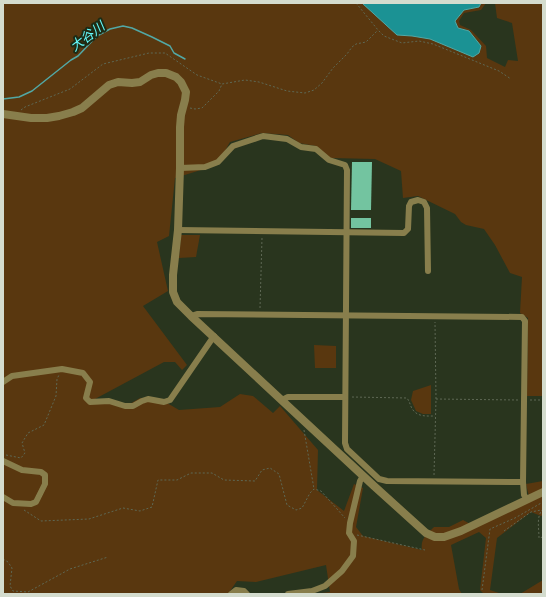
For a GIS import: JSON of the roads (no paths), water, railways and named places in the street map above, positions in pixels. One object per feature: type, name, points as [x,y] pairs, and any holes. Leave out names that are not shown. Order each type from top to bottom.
[{"type":"street","points":[[3,114],[31,118],[59,116],[82,108],[110,85],[118,82],[140,82],[151,75],[158,73],[166,73],[176,77],[181,82],[186,92],[186,100],[181,115],[180,127],[178,230],[173,275],[173,292],[177,302],[426,533],[435,537],[444,537],[461,531],[543,492]]},
{"type":"street","points":[[180,168],[206,166],[218,162],[233,146],[263,136],[287,139],[301,147],[316,149],[328,160],[345,165],[347,170],[345,397],[345,444],[347,449],[379,479],[387,481],[523,482]]},
{"type":"street","points":[[178,230],[404,232],[408,229],[409,206],[411,202],[418,200],[424,202],[427,208],[428,271]]},
{"type":"street","points":[[191,316],[197,314],[260,314],[522,317],[525,321],[523,482],[524,495],[527,499]]},
{"type":"street","points":[[3,382],[12,376],[62,369],[84,373],[90,382],[86,398],[90,402],[109,401],[125,406],[133,406],[142,400],[164,402],[170,400],[214,336]]},
{"type":"street","points":[[282,400],[288,397],[345,397]]},
{"type":"street","points":[[3,461],[22,470],[41,472],[45,475],[45,484],[36,502],[31,504],[13,503],[3,497]]},
{"type":"street","points":[[288,594],[312,591],[325,586],[342,571],[353,556],[354,541],[350,532],[350,523],[360,481],[363,476]]},
{"type":"street","points":[[231,594],[236,590],[244,591],[247,594]]},
{"type":"water","points":[[362,3],[481,3],[479,7],[464,10],[455,21],[458,28],[469,31],[481,46],[479,53],[473,57],[430,39],[397,35]]},
{"type":"waterway","name":"大谷川","points":[[3,99],[19,97],[32,91],[78,56],[97,36],[110,29],[123,26],[132,28],[170,46],[174,53],[185,59]]}]
